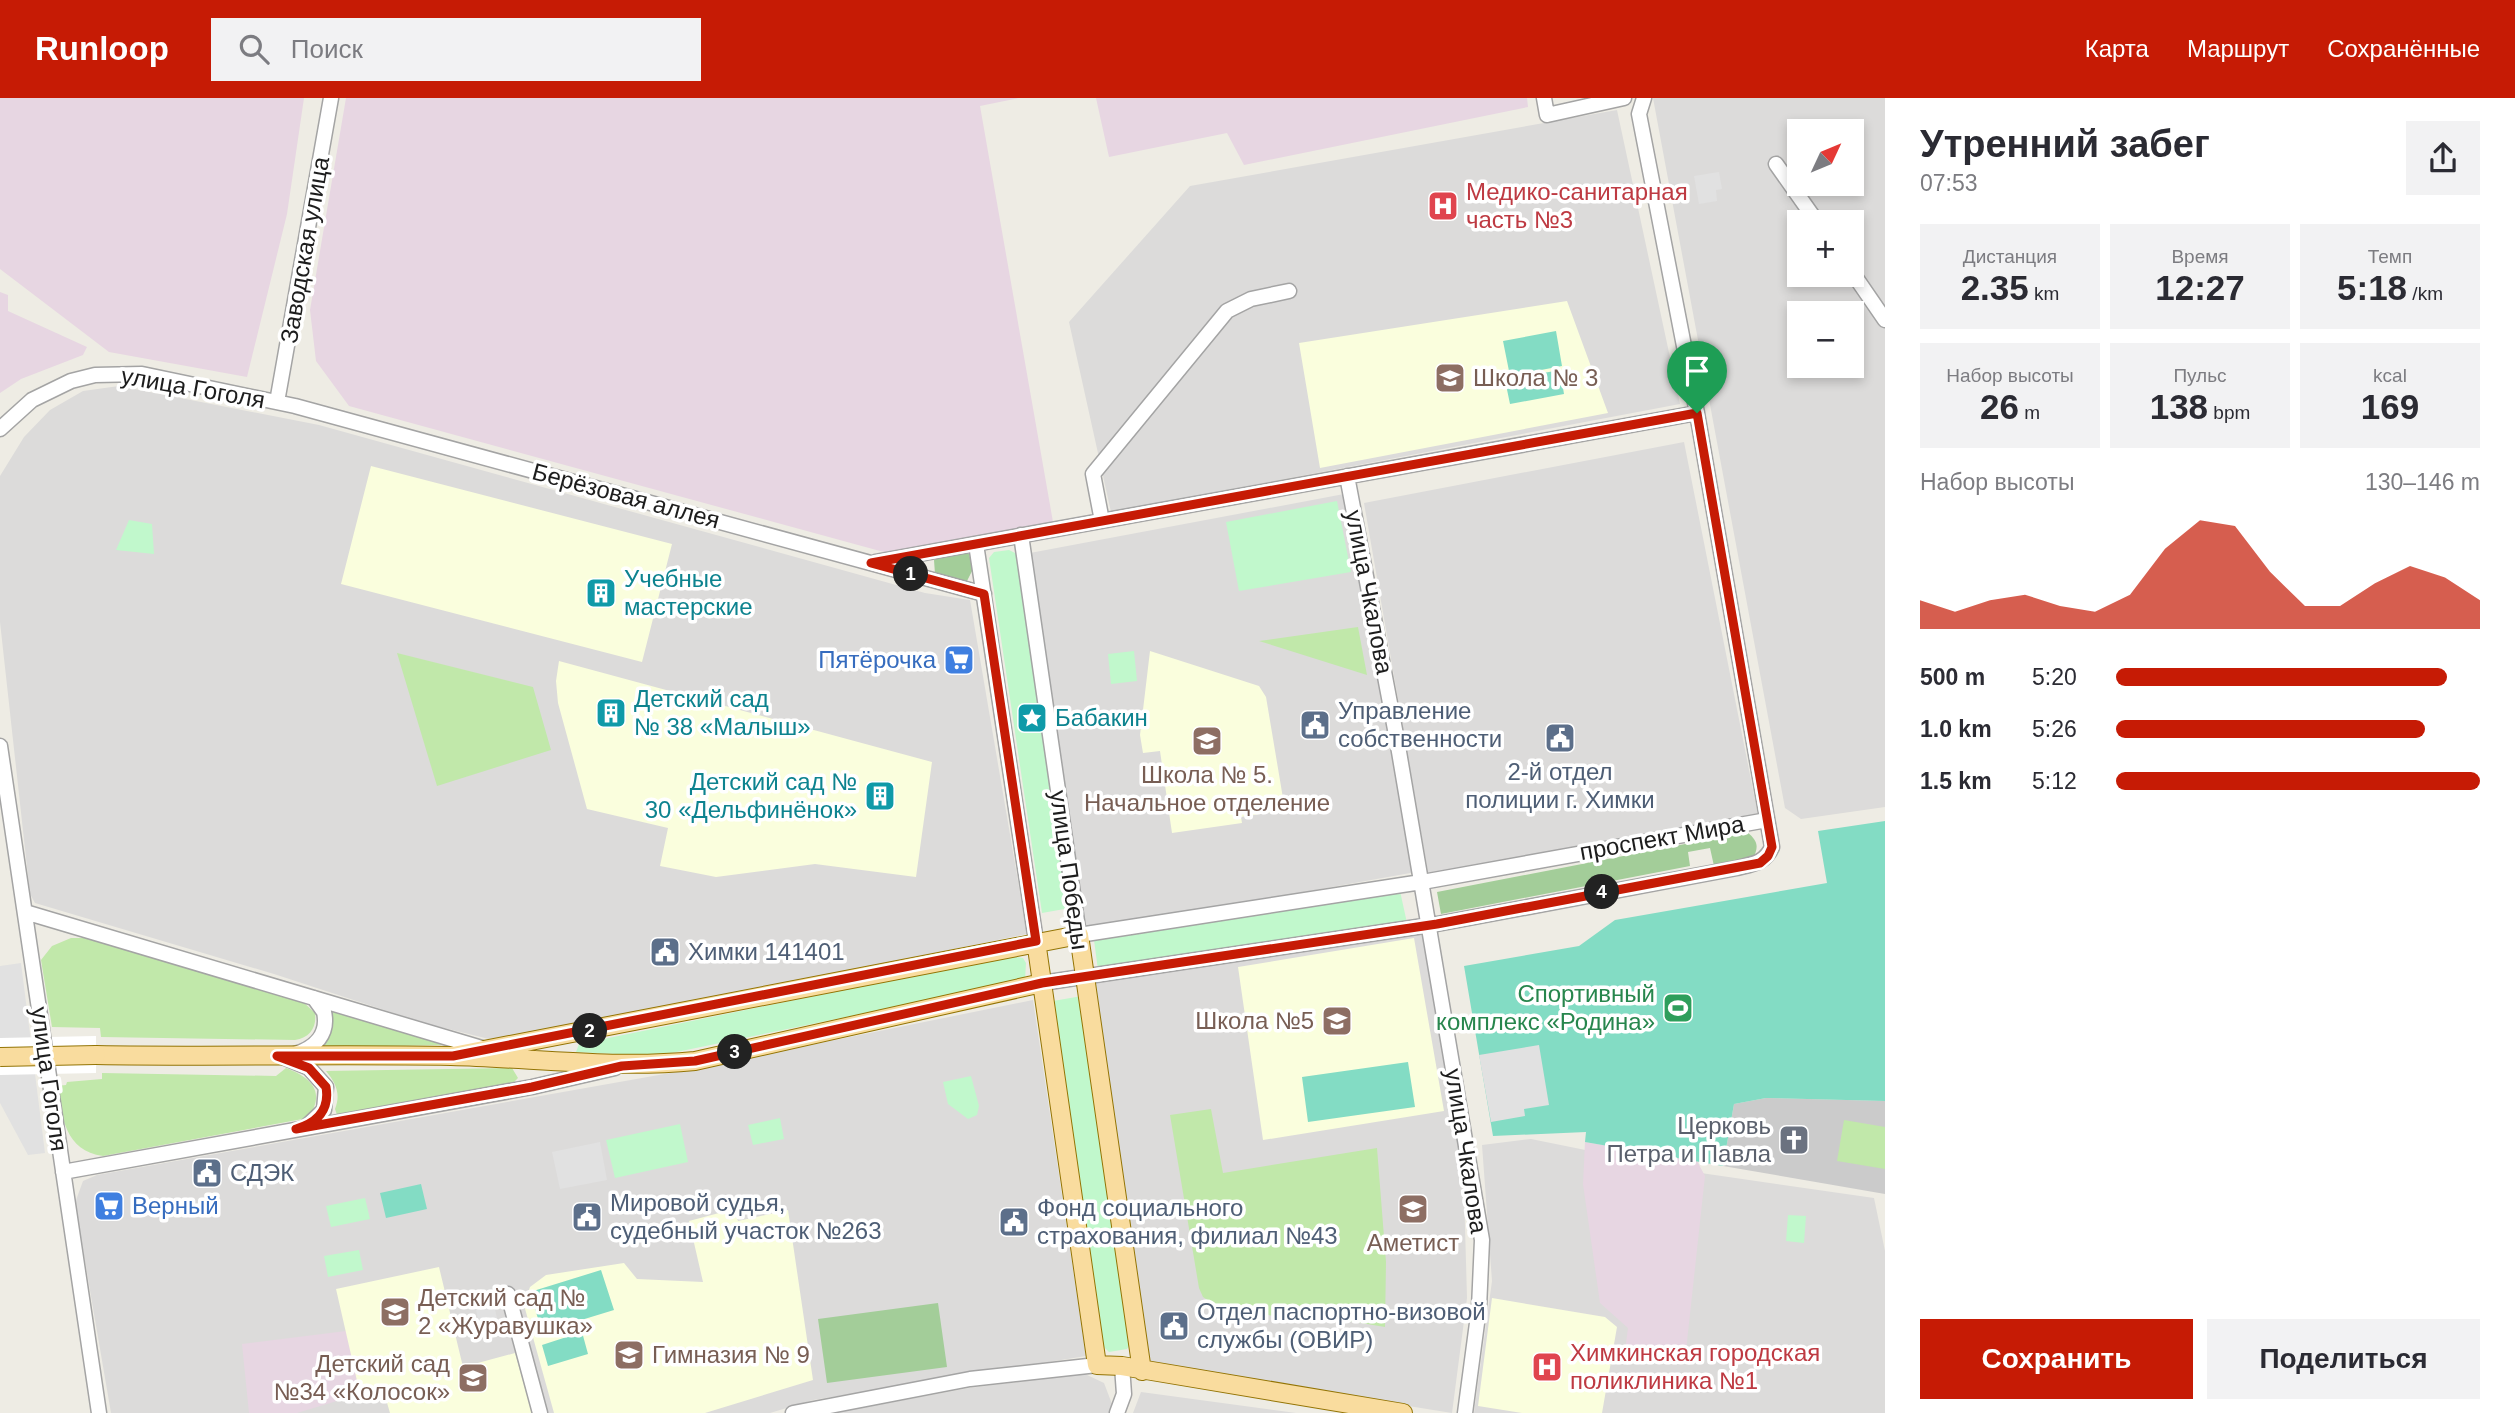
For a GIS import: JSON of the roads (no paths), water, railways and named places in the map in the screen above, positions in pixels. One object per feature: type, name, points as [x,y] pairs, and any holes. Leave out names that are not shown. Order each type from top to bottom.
[{"type":"main road","name":"проспект Мира","points":[[453,1056],[1036,941],[1079,935]]},
{"type":"main road","name":"улица Победы","points":[[1079,935],[1142,1371]]},
{"type":"main road","name":"улица Победы","points":[[1036,941],[1097,1365]]},
{"type":"main road","name":"проспект Мира","points":[[0,1056],[453,1056],[622,1066],[695,1061],[1042,983]]},
{"type":"main road","points":[[1097,1365],[1122,1366],[1403,1413]]},
{"type":"street","name":"Заводская улица","points":[[277,402],[331,98]]},
{"type":"street","points":[[1544,98],[1547,115],[1624,98]]},
{"type":"street","points":[[1644,98],[1639,114],[1697,413],[1767,820]]},
{"type":"street","points":[[1776,164],[1809,210]]},
{"type":"street","points":[[1862,287],[1885,320]]},
{"type":"street","points":[[1102,521],[1093,474],[1166,383],[1227,311],[1251,299],[1289,291]]},
{"type":"street","name":"улица Гоголя","points":[[0,429],[32,400],[71,381],[95,375],[142,374],[277,402]]},
{"type":"street","name":"Берёзовая аллея","points":[[277,402],[871,563],[1697,413]]},
{"type":"street","name":"улица Чкалова","points":[[1347,477],[1397,740],[1426,925],[1482,1240],[1479,1308],[1465,1413]]},
{"type":"street","name":"улица Победы","points":[[1021,536],[1079,935]]},
{"type":"street","name":"улица Победы","points":[[976,544],[1036,941]]},
{"type":"street","points":[[871,563],[984,594]]},
{"type":"street","name":"улица Гоголя","points":[[0,746],[99,1413]]},
{"type":"street","name":"проспект Мира","points":[[1042,983],[1426,925],[1760,863],[1768,856],[1772,847],[1767,820],[1419,882],[1079,935]]},
{"type":"street","points":[[24,912],[490,1050]]},
{"type":"street","points":[[277,1056],[304,1051],[320,1038],[326,1017],[314,998]]},
{"type":"street","points":[[277,1056],[309,1068],[326,1087],[326,1105],[320,1116],[296,1129]]},
{"type":"street","points":[[63,1172],[532,1087],[622,1066]]},
{"type":"street","points":[[508,1294],[540,1413]]},
{"type":"street","points":[[800,1412],[970,1379],[1097,1365]]},
{"type":"street","points":[[1116,1413],[1124,1394],[1122,1366]]},
{"type":"place","name":"Медико-санитарная часть №3","points":[[1443,206]]},
{"type":"place","name":"Школа № 3","points":[[1450,378]]},
{"type":"place","name":"Учебные мастерские","points":[[601,593]]},
{"type":"place","name":"Пятёрочка","points":[[959,660]]},
{"type":"place","name":"Детский сад № 38 «Малыш»","points":[[611,713]]},
{"type":"place","name":"Бабакин","points":[[1032,718]]},
{"type":"place","name":"Управление собственности","points":[[1315,725]]},
{"type":"place","name":"2-й отдел полиции г. Химки","points":[[1560,738]]},
{"type":"place","name":"Школа № 5. Начальное отделение","points":[[1207,741]]},
{"type":"place","name":"Детский сад № 30 «Дельфинёнок»","points":[[880,796]]},
{"type":"place","name":"Химки 141401","points":[[665,952]]},
{"type":"place","name":"Спортивный комплекс «Родина»","points":[[1678,1008]]},
{"type":"place","name":"Школа №5","points":[[1337,1021]]},
{"type":"place","name":"Церковь Петра и Павла","points":[[1794,1140]]},
{"type":"place","name":"СДЭК","points":[[207,1173]]},
{"type":"place","name":"Верный","points":[[109,1206]]},
{"type":"place","name":"Аметист","points":[[1413,1209]]},
{"type":"place","name":"Мировой судья, судебный участок №263","points":[[587,1217]]},
{"type":"place","name":"Фонд социального страхования, филиал №43","points":[[1014,1222]]},
{"type":"place","name":"Детский сад № 2 «Журавушка»","points":[[395,1312]]},
{"type":"place","name":"Отдел паспортно-визовой службы (ОВИР)","points":[[1174,1326]]},
{"type":"place","name":"Гимназия № 9","points":[[629,1355]]},
{"type":"place","name":"Химкинская городская поликлиника №1","points":[[1547,1367]]},
{"type":"place","name":"Детский сад №34 «Колосок»","points":[[473,1378]]}]
